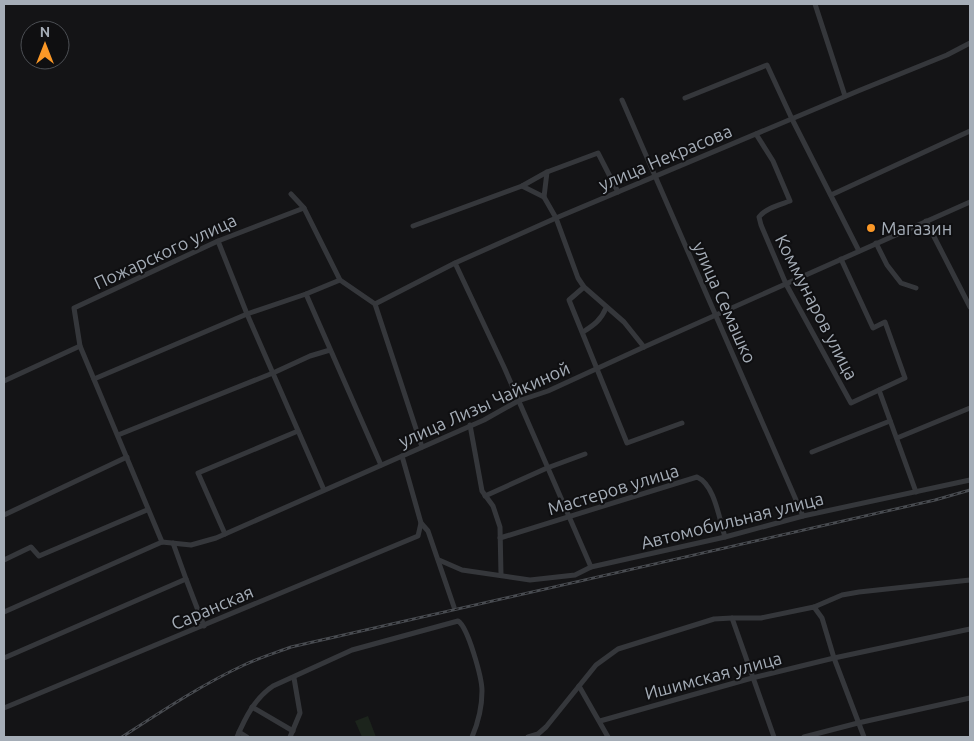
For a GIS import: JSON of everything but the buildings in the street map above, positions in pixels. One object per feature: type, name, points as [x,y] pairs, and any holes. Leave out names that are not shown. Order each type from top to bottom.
[{"type":"street","points":[[815,4],[845,96]]},
{"type":"street","name":"улица Некрасова","points":[[375,304],[456,263],[556,218],[947,55],[970,43]]},
{"type":"street","points":[[685,98],[767,65],[792,119],[859,251]]},
{"type":"street","name":"улица Семашко","points":[[622,100],[803,516]]},
{"type":"street","points":[[831,195],[970,131]]},
{"type":"street","name":"Коммунаров улица","points":[[756,134],[773,161],[790,201],[760,214],[759,217],[786,284],[851,403],[905,378],[886,322],[872,328],[841,259]]},
{"type":"street","points":[[413,226],[522,186],[548,172],[598,153],[618,192]]},
{"type":"street","points":[[544,198],[548,172]]},
{"type":"street","points":[[522,186],[544,198],[556,218],[578,278],[584,288],[624,322],[644,347]]},
{"type":"street","points":[[291,194],[304,208],[340,280],[375,304],[422,447]]},
{"type":"street","name":"улица Лизы Чайкиной","points":[[4,612],[162,542],[192,545],[226,534],[499,413],[518,401],[548,391],[596,370],[970,202]]},
{"type":"street","name":"Пожарского улица","points":[[80,346],[74,308],[218,241],[304,208]]},
{"type":"street","points":[[926,221],[970,307]]},
{"type":"street","points":[[218,241],[247,314],[324,490]]},
{"type":"street","points":[[876,243],[887,265],[901,283],[916,288]]},
{"type":"street","points":[[456,263],[591,567]]},
{"type":"street","points":[[94,379],[247,314],[340,280]]},
{"type":"street","points":[[584,288],[569,300],[627,443],[682,423]]},
{"type":"street","points":[[306,294],[381,465]]},
{"type":"street","points":[[583,332],[596,324],[606,308]]},
{"type":"street","points":[[4,381],[80,346],[162,542]]},
{"type":"street","points":[[118,435],[274,373],[310,356],[330,350]]},
{"type":"street","points":[[879,390],[916,492]]},
{"type":"street","points":[[897,438],[970,408]]},
{"type":"street","points":[[812,452],[890,421]]},
{"type":"street","points":[[470,425],[482,491],[493,506],[500,527],[501,574]]},
{"type":"street","points":[[226,534],[198,473],[298,431]]},
{"type":"street","points":[[485,496],[547,468],[585,454]]},
{"type":"street","points":[[402,456],[421,524],[428,531],[454,606]]},
{"type":"street","points":[[4,515],[128,457]]},
{"type":"street","name":"Мастеров улица","points":[[500,538],[697,477],[703,480],[710,488],[725,537]]},
{"type":"street","name":"Автомобильная улица","points":[[439,560],[462,570],[501,574],[530,580],[575,575],[591,567],[725,537],[803,516],[970,480]]},
{"type":"street","points":[[4,560],[31,548],[39,556],[147,510]]},
{"type":"street","name":"Саранская","points":[[4,708],[418,536],[421,524]]},
{"type":"street","points":[[173,543],[204,626]]},
{"type":"street","points":[[4,658],[186,578]]},
{"type":"street","points":[[528,737],[539,735],[596,665],[618,649],[714,619],[761,618],[814,606],[834,597],[859,592],[970,580]]},
{"type":"street","points":[[814,606],[822,618],[834,658],[864,737]]},
{"type":"street","points":[[732,618],[774,737]]},
{"type":"street","points":[[247,737],[238,735],[252,708],[265,691],[352,650],[458,621],[462,623],[466,630],[482,689],[481,706],[472,737]]},
{"type":"street","name":"Ишимская улица","points":[[600,721],[752,678],[970,628]]},
{"type":"street","points":[[290,737],[300,710],[294,678]]},
{"type":"street","points":[[579,686],[608,737]]},
{"type":"street","points":[[804,737],[970,698]]},
{"type":"street","points":[[252,708],[293,731]]},
{"type":"shaded area","points":[[368,716],[376,737],[362,737],[355,721]]},
{"type":"railway","points":[[122,737],[212,681],[250,662],[291,647],[935,500],[970,490]]},
{"type":"place","name":"Магазин","points":[[871,228]]}]
